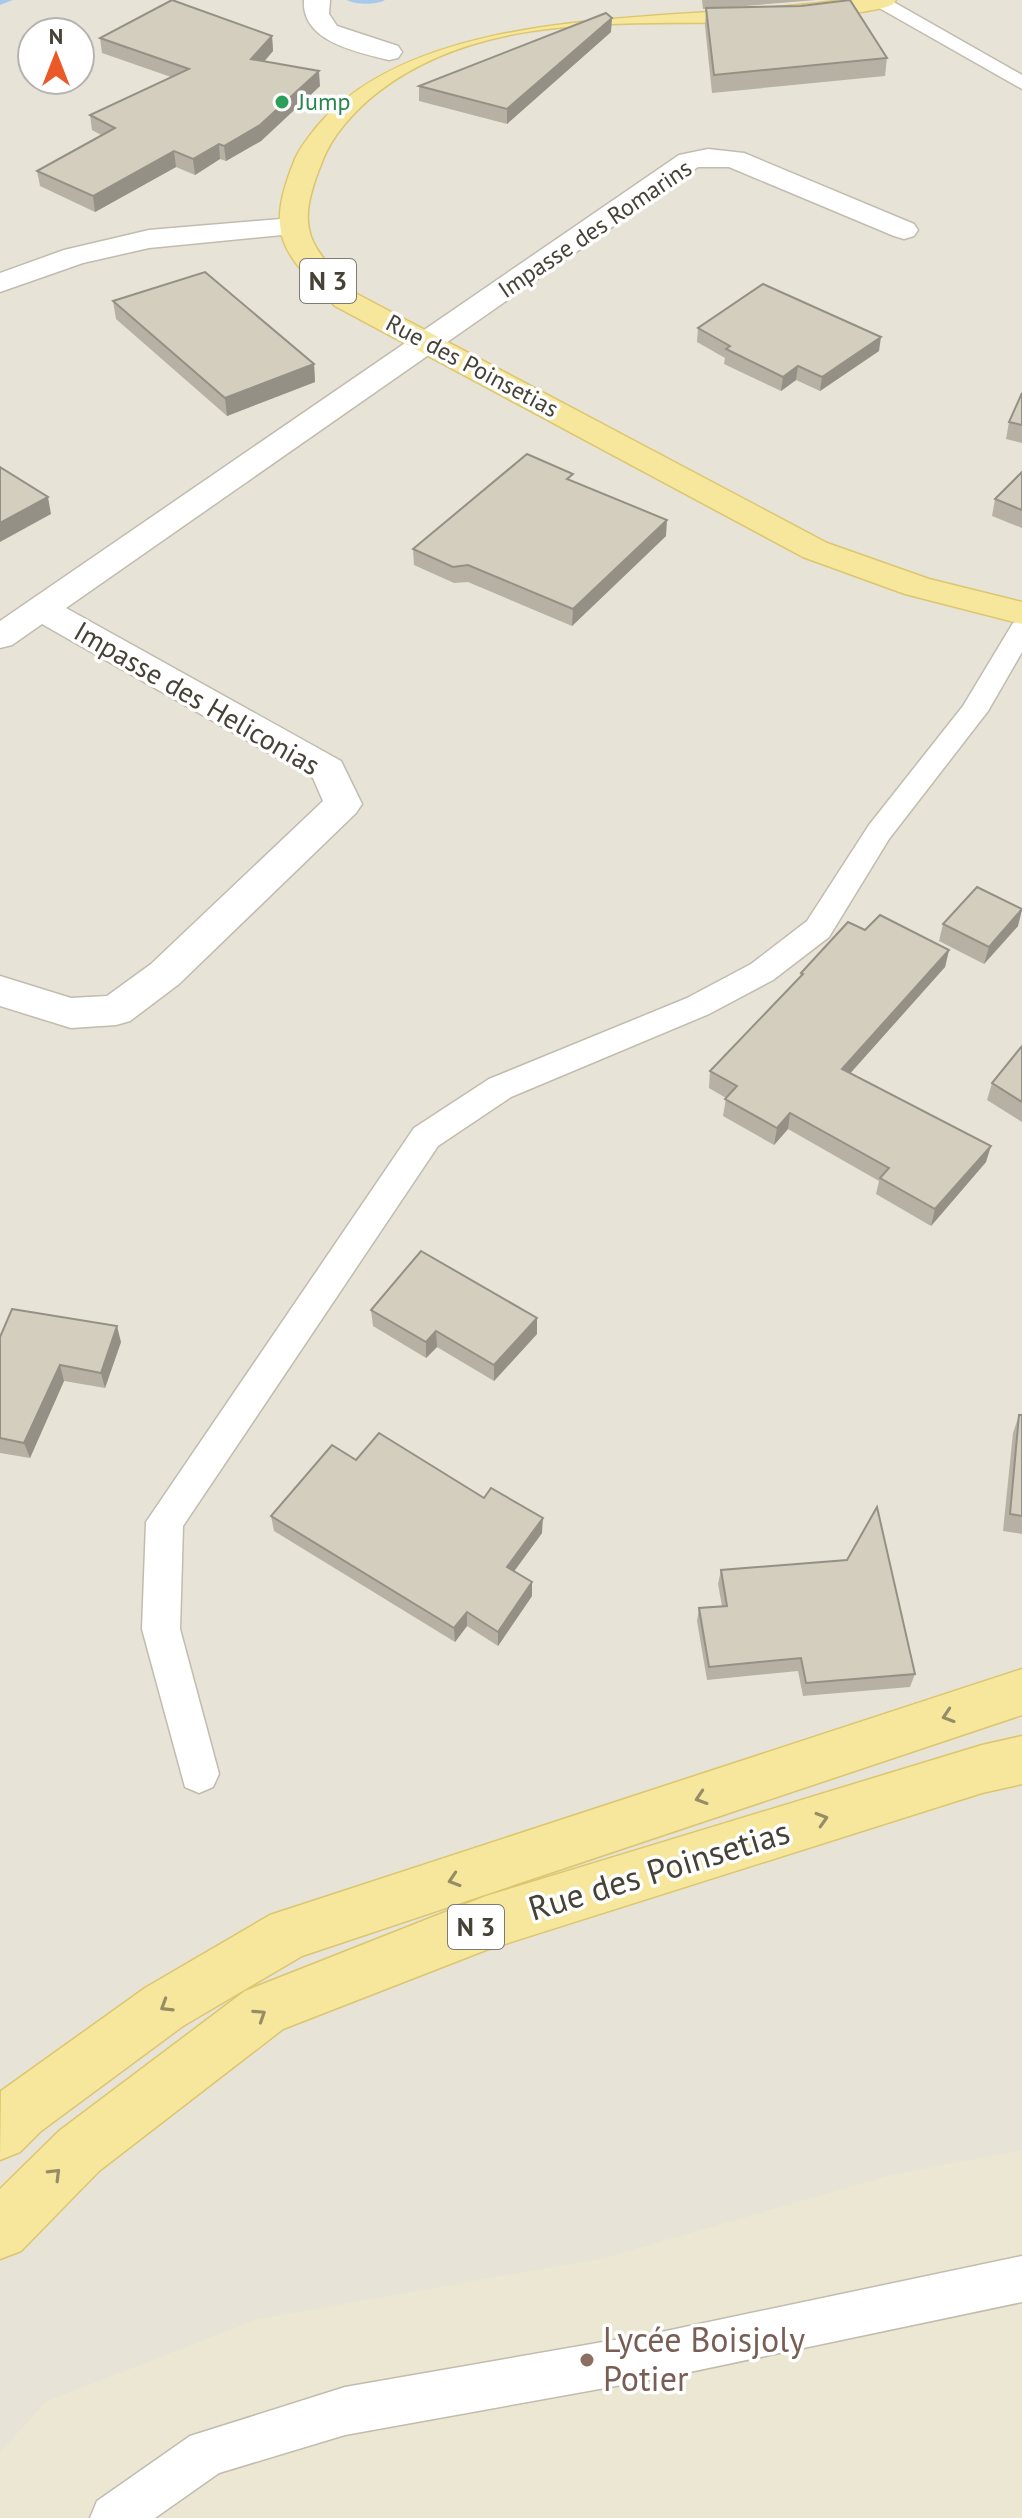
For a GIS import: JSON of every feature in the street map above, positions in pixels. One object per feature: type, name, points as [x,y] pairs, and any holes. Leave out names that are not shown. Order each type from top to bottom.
[{"type":"main road","name":"N 3","points":[[293,227],[300,183],[324,125],[349,86],[389,52],[450,25],[518,12],[575,7],[772,14],[819,12],[880,1]]},
{"type":"main road","name":"Rue des Poinsetias","points":[[293,227],[309,261],[346,300],[815,550],[889,580],[1022,613]]},
{"type":"main road","name":"Rue des Poinsetias","points":[[0,2132],[21,2111],[164,2007],[289,1934],[1022,1692]]},
{"type":"main road","name":"Rue des Poinsetias","points":[[0,2230],[79,2151],[264,2010],[486,1923],[967,1774],[1022,1760]]},
{"type":"street","points":[[317,0],[316,14],[328,31],[389,52]]},
{"type":"street","name":"Impasse des Romarins","points":[[429,343],[689,161],[708,157],[734,159],[904,230]]},
{"type":"street","points":[[0,283],[74,256],[149,239],[293,227]]},
{"type":"street","name":"Impasse des Heliconias","points":[[0,637],[429,343]]},
{"type":"street","name":"Impasse des Heliconias","points":[[0,991],[71,1013],[116,1010],[165,974],[343,804],[328,770],[42,609]]},
{"type":"lane","points":[[880,1],[1022,83]]},
{"type":"lane","points":[[199,1774],[161,1629],[165,1522],[426,1137],[500,1088],[698,1006],[762,972],[818,929],[879,832],[974,711],[1022,629]]},
{"type":"lane","points":[[114,2518],[207,2453],[345,2411],[666,2354],[1022,2279]]},
{"type":"shaded area","points":[[0,0],[1022,0],[1022,2518],[0,2518]]},
{"type":"shaded area","name":"Lycée Boisjoly Potier","points":[[1022,2150],[1022,2518],[0,2518],[0,2452],[47,2401],[258,2319],[604,2258],[891,2175]]},
{"type":"building","points":[[172,0],[272,36],[251,59],[319,71],[260,125],[224,146],[219,144],[193,159],[174,151],[93,196],[37,171],[115,128],[90,115],[189,69],[100,38]]},
{"type":"building","points":[[850,0],[887,58],[714,75],[706,8],[801,6]]},
{"type":"building","points":[[606,13],[612,18],[507,109],[419,86]]},
{"type":"building","points":[[205,272],[314,364],[225,398],[113,301]]},
{"type":"building","points":[[763,284],[881,337],[822,377],[798,366],[783,377],[726,349],[730,346],[698,328]]},
{"type":"building","points":[[1022,393],[1022,425],[1009,422]]},
{"type":"building","points":[[527,454],[573,474],[567,479],[667,520],[573,609],[468,565],[453,567],[413,549]]},
{"type":"building","points":[[0,467],[48,497],[0,523]]},
{"type":"building","points":[[1022,472],[1022,510],[995,499]]},
{"type":"building","points":[[977,887],[1022,909],[989,947],[943,924]]},
{"type":"building","points":[[880,915],[949,950],[842,1069],[991,1146],[935,1209],[880,1178],[889,1168],[790,1113],[777,1128],[725,1099],[737,1086],[710,1071],[848,922],[865,930]]},
{"type":"building","points":[[1022,1046],[1022,1102],[992,1083]]},
{"type":"building","points":[[421,1251],[537,1318],[494,1365],[436,1331],[426,1342],[371,1310]]},
{"type":"building","points":[[12,1309],[117,1326],[101,1373],[60,1365],[24,1443],[0,1438],[0,1337]]},
{"type":"building","points":[[1019,1415],[1022,1415],[1022,1516],[1010,1514]]},
{"type":"building","points":[[379,1433],[484,1498],[491,1488],[543,1518],[507,1567],[532,1582],[498,1632],[467,1612],[454,1628],[271,1516],[332,1445],[356,1460]]},
{"type":"building","points":[[877,1507],[915,1674],[806,1683],[801,1658],[709,1667],[699,1608],[727,1606],[721,1570],[847,1560]]},
{"type":"waterway","points":[[0,2],[8,0]]},
{"type":"waterway","points":[[352,0],[380,0]]},
{"type":"place","name":"Jump","points":[[282,102]]},
{"type":"place","name":"Lycée Boisjoly Potier","points":[[587,2360]]}]
